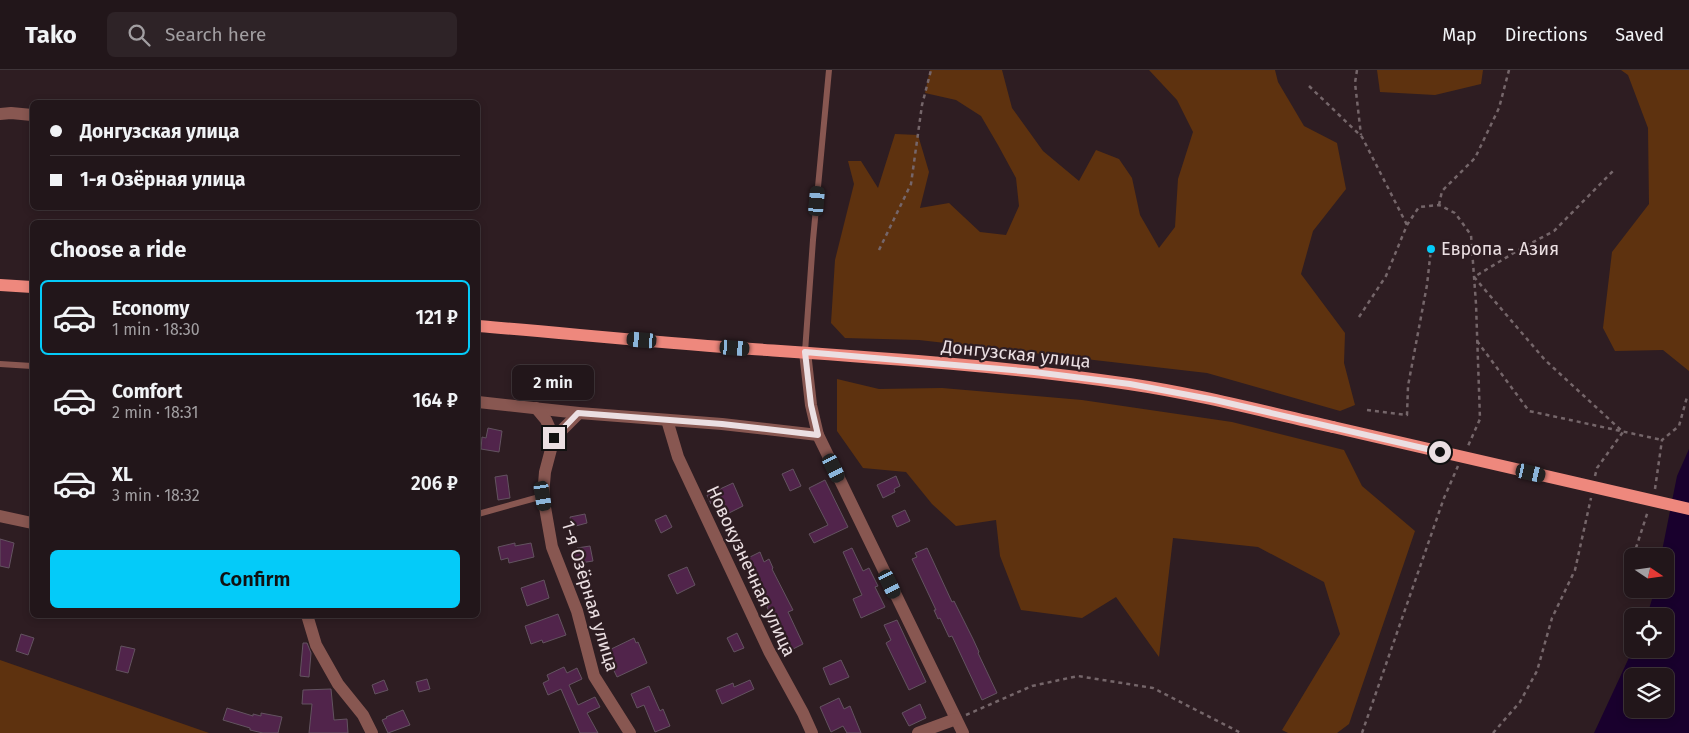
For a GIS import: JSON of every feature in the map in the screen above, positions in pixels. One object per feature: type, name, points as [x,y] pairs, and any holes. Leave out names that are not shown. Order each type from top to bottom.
[{"type":"main road","points":[[0,285],[30,287]]},
{"type":"main road","name":"Донгузская улица","points":[[480,326],[1034,372],[1130,384],[1215,400],[1689,509]]},
{"type":"street","points":[[0,114],[30,115]]},
{"type":"street","points":[[805,352],[811,405],[818,435],[963,733]]},
{"type":"street","points":[[480,402],[578,413],[722,424],[818,435]]},
{"type":"street","points":[[536,408],[546,420],[554,438]]},
{"type":"street","name":"1-я Озёрная улица","points":[[578,413],[554,438],[545,472],[543,496],[552,547],[577,611],[594,676],[630,733]]},
{"type":"street","name":"Новокузнечная улица","points":[[668,420],[682,466],[769,651],[812,733]]},
{"type":"street","points":[[0,516],[30,523]]},
{"type":"street","points":[[309,618],[316,645],[338,684],[363,715],[372,733]]},
{"type":"street","points":[[918,733],[956,719]]},
{"type":"lane","points":[[805,352],[813,240],[829,70]]},
{"type":"lane","points":[[0,364],[30,366]]},
{"type":"lane","points":[[480,513],[543,496]]},
{"type":"path","points":[[879,250],[911,184],[922,105],[931,70]]},
{"type":"path","points":[[1357,70],[1355,83],[1362,137]]},
{"type":"path","points":[[1439,205],[1442,191],[1475,158],[1499,108],[1509,70]]},
{"type":"path","points":[[1309,86],[1362,137],[1407,225]]},
{"type":"path","points":[[1474,277],[1554,231],[1614,170]]},
{"type":"path","points":[[1359,317],[1386,276],[1407,225],[1419,208],[1439,205],[1455,213],[1471,235],[1474,277],[1480,419],[1468,446]]},
{"type":"path","points":[[1367,410],[1407,416],[1408,386],[1424,302],[1431,249]]},
{"type":"path","points":[[1474,277],[1545,360],[1623,432]]},
{"type":"path","points":[[1477,340],[1529,411],[1662,440]]},
{"type":"path","points":[[1653,495],[1656,486],[1662,440],[1679,426],[1688,397]]},
{"type":"path","points":[[1595,477],[1597,468],[1623,432]]},
{"type":"path","points":[[1362,733],[1444,498],[1460,463]]},
{"type":"path","points":[[1493,733],[1520,702],[1537,671],[1552,618],[1575,570],[1591,496]]},
{"type":"path","points":[[1636,548],[1650,504]]},
{"type":"path","points":[[956,719],[1032,686],[1078,676],[1152,688],[1241,733]]},
{"type":"shaded area","points":[[930,70],[1002,70],[1012,108],[1043,151],[1079,181],[1096,150],[1119,159],[1132,178],[1140,215],[1159,248],[1175,227],[1178,179],[1193,132],[1177,100],[1149,70],[1275,70],[1278,82],[1304,126],[1337,143],[1346,189],[1313,231],[1301,274],[1345,333],[1344,363],[1355,405],[1340,411],[1207,373],[919,340],[845,338],[831,323],[835,260],[854,184],[848,161],[861,161],[878,188],[895,134],[918,135],[929,172],[920,208],[949,203],[980,232],[1006,235],[1019,206],[1016,178],[981,116],[956,100],[925,93]]},
{"type":"shaded area","points":[[1377,70],[1483,70],[1481,84],[1435,95],[1380,92]]},
{"type":"shaded area","points":[[1621,70],[1689,70],[1689,371],[1663,350],[1615,351],[1603,328],[1612,252],[1649,204],[1648,128],[1628,75]]},
{"type":"shaded area","points":[[837,379],[879,389],[942,388],[1082,400],[1232,422],[1344,450],[1362,486],[1415,531],[1349,724],[1337,733],[1288,733],[1282,730],[1340,634],[1324,582],[1258,547],[1173,538],[1159,657],[1116,597],[1082,618],[1021,610],[1000,556],[996,520],[956,526],[932,504],[906,472],[863,468],[837,431]]},
{"type":"shaded area","points":[[1689,449],[1689,733],[1594,733],[1624,668],[1624,718],[1674,718],[1674,668],[1624,668],[1629,658],[1674,658],[1674,608],[1649,608],[1652,598],[1674,598],[1674,548],[1663,548],[1677,476]]},
{"type":"shaded area","points":[[0,660],[209,733],[0,733]]},
{"type":"building","points":[[488,428],[502,431],[499,452],[481,449],[482,437],[486,438]]},
{"type":"building","points":[[793,469],[801,486],[790,491],[782,474]]},
{"type":"building","points":[[507,475],[510,498],[498,500],[495,477]]},
{"type":"building","points":[[896,476],[900,486],[894,489],[895,492],[883,498],[877,485]]},
{"type":"building","points":[[825,480],[848,527],[814,543],[809,534],[828,525],[809,488]]},
{"type":"building","points":[[733,483],[743,506],[725,515],[718,501],[711,504],[707,495]]},
{"type":"building","points":[[905,510],[910,521],[897,527],[892,516]]},
{"type":"building","points":[[585,514],[587,523],[572,527],[570,517]]},
{"type":"building","points":[[666,515],[672,527],[661,533],[655,520]]},
{"type":"building","points":[[0,539],[14,543],[9,568],[0,566]]},
{"type":"building","points":[[515,543],[515,546],[531,543],[534,557],[509,563],[508,558],[501,560],[498,547]]},
{"type":"building","points":[[590,546],[593,561],[574,564],[571,553],[578,551],[577,548]]},
{"type":"building","points":[[852,548],[863,571],[869,568],[878,586],[875,587],[885,607],[861,618],[853,599],[862,595],[843,552]]},
{"type":"building","points":[[927,548],[952,602],[954,601],[973,639],[997,693],[982,700],[952,636],[949,637],[940,618],[938,619],[934,610],[936,610],[912,559],[917,557],[915,553]]},
{"type":"building","points":[[760,552],[764,562],[769,559],[772,569],[793,610],[788,612],[803,644],[787,652],[755,577],[752,578],[744,560]]},
{"type":"building","points":[[687,567],[695,585],[677,594],[668,575]]},
{"type":"building","points":[[544,580],[549,598],[527,606],[521,588]]},
{"type":"building","points":[[558,614],[566,635],[543,643],[542,640],[531,644],[525,626]]},
{"type":"building","points":[[897,620],[926,682],[909,690],[886,643],[891,640],[884,625]]},
{"type":"building","points":[[737,633],[744,648],[734,652],[727,638]]},
{"type":"building","points":[[21,634],[34,638],[28,655],[16,651]]},
{"type":"building","points":[[634,638],[636,643],[638,642],[647,663],[617,677],[605,652]]},
{"type":"building","points":[[303,643],[307,643],[311,653],[309,677],[300,676]]},
{"type":"building","points":[[121,646],[135,649],[128,673],[116,670]]},
{"type":"building","points":[[841,660],[849,677],[830,685],[823,668]]},
{"type":"building","points":[[564,667],[567,673],[577,668],[582,679],[569,685],[578,705],[595,697],[600,707],[587,713],[598,733],[580,733],[561,689],[548,695],[543,683],[549,680],[547,675]]},
{"type":"building","points":[[427,679],[430,689],[419,692],[416,682]]},
{"type":"building","points":[[384,680],[388,690],[375,694],[372,685]]},
{"type":"building","points":[[750,680],[754,689],[722,704],[716,690],[733,683],[734,687]]},
{"type":"building","points":[[649,686],[660,711],[663,709],[670,726],[655,732],[644,705],[637,708],[631,694]]},
{"type":"building","points":[[331,689],[334,720],[347,719],[348,733],[309,733],[312,704],[302,704],[303,690]]},
{"type":"building","points":[[839,698],[844,709],[850,706],[861,733],[847,733],[843,726],[831,732],[820,707]]},
{"type":"building","points":[[920,704],[926,718],[909,726],[902,713]]},
{"type":"building","points":[[227,708],[253,716],[253,714],[261,716],[261,713],[282,717],[278,733],[263,733],[250,730],[250,728],[223,720]]},
{"type":"building","points":[[403,710],[410,725],[388,733],[382,720]]},
{"type":"place","name":"Европа - Азия","points":[[1431,249]]},
{"type":"route","points":[[554,438],[578,413],[722,424],[818,435],[811,405],[805,352],[1034,372],[1130,384],[1215,400],[1440,452]]}]
